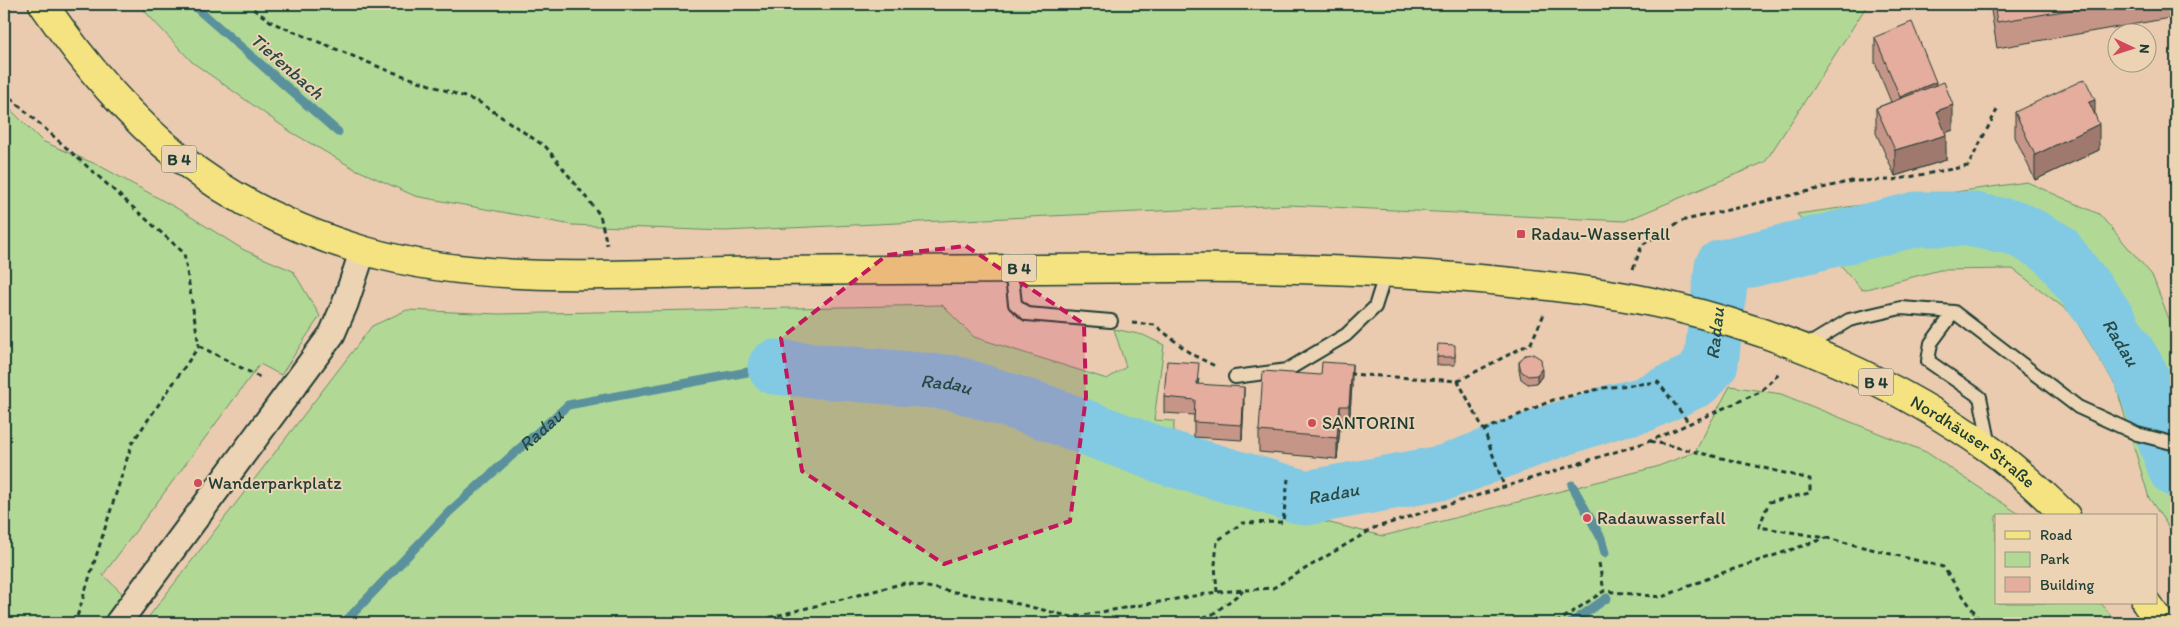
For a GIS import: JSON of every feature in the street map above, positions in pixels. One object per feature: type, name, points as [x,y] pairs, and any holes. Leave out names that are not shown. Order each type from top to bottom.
[{"type":"main road","name":"B 4","points":[[43,4],[83,59],[128,112],[192,170],[246,202],[283,220],[363,250],[410,262],[472,271],[535,274],[1011,268],[1229,268],[1386,272],[1557,287],[1623,296]]},
{"type":"main road","name":"Nordhäuser Straße","points":[[1623,296],[1674,307],[1753,330],[1803,348],[1896,392],[1991,451],[2064,514]]},
{"type":"main road","points":[[2147,604],[2161,623]]},
{"type":"street","points":[[118,623],[332,334],[345,304],[363,250]]},
{"type":"lane","points":[[1011,268],[1015,304],[1027,314],[1111,321]]},
{"type":"lane","points":[[1235,377],[1288,370],[1346,334],[1374,307],[1386,272]]},
{"type":"lane","points":[[1803,348],[1849,320],[1901,308],[1954,312],[2078,407],[2137,434],[2176,444]]},
{"type":"lane","points":[[1954,312],[1931,343],[1928,361],[1980,397],[1991,451]]},
{"type":"path","points":[[246,4],[273,22],[375,66],[479,102],[546,147],[600,215],[613,274]]},
{"type":"path","points":[[4,92],[184,253],[199,346],[132,443],[75,623]]},
{"type":"path","points":[[1623,296],[1642,245],[1681,221],[1852,181],[1893,180],[1968,166],[1998,108]]},
{"type":"path","points":[[1344,374],[1458,381],[1530,343],[1557,287]]},
{"type":"path","points":[[1111,321],[1155,325],[1190,354],[1235,377]]},
{"type":"path","points":[[199,346],[290,393]]},
{"type":"path","points":[[762,623],[768,618],[905,583],[1010,602],[1072,617],[1217,592],[1273,588],[1374,528],[1650,440],[1760,392],[1803,348]]},
{"type":"path","points":[[1458,381],[1484,430],[1504,486]]},
{"type":"path","points":[[1484,430],[1553,400],[1603,388],[1658,382],[1689,423]]},
{"type":"path","points":[[1650,440],[1810,479],[1810,493],[1769,502],[1759,527],[1827,538],[1944,566],[1982,623]]},
{"type":"path","points":[[1217,592],[1215,566],[1217,541],[1242,523],[1283,522],[1288,479]]},
{"type":"path","points":[[1556,623],[1604,591],[1662,597],[1719,574],[1827,538]]},
{"type":"path","points":[[1599,563],[1604,591]]},
{"type":"path","points":[[1186,623],[1213,614],[1243,590]]},
{"type":"highlighted area","points":[[966,246],[1084,324],[1086,397],[1070,521],[944,564],[802,471],[781,338],[887,255]]},
{"type":"green space","points":[[138,4],[1868,4],[1765,162],[1625,221],[1289,205],[724,231],[572,225],[415,196],[353,168],[291,132],[192,62]]},
{"type":"green space","points":[[4,103],[42,141],[100,166],[180,210],[244,250],[293,271],[320,316],[281,375],[260,364],[103,575],[126,597],[106,623],[4,623]]},
{"type":"green space","points":[[2027,182],[2099,214],[2152,275],[2176,337],[2176,538],[2149,498],[2116,386],[2072,314],[2013,269],[1940,270],[1862,290],[1797,214]]},
{"type":"green space","points":[[942,305],[974,337],[1107,379],[1126,367],[1114,329],[1143,335],[1164,345],[1154,420],[1174,421],[1173,477],[1260,506],[1383,536],[1656,467],[1695,452],[1730,386],[1781,394],[1926,452],[2019,514],[1995,514],[1995,604],[2102,604],[2117,623],[144,623],[372,326],[407,310],[498,314]]},
{"type":"building","points":[[1994,4],[2106,4],[1997,22]]},
{"type":"building","points":[[1912,22],[1936,82],[1900,97],[1875,37]]},
{"type":"building","points":[[2085,79],[2095,100],[2089,102],[2099,124],[2035,155],[2015,112]]},
{"type":"building","points":[[1944,82],[1953,105],[1937,111],[1946,135],[1895,150],[1876,108]]},
{"type":"building","points":[[1438,344],[1455,345],[1455,357],[1437,357]]},
{"type":"building","points":[[1533,354],[1541,359],[1542,368],[1537,375],[1528,376],[1521,371],[1519,362],[1525,355]]},
{"type":"building","points":[[1167,361],[1199,363],[1197,384],[1244,387],[1242,425],[1194,422],[1195,400],[1164,397]]},
{"type":"building","points":[[1322,362],[1352,364],[1349,406],[1340,406],[1337,438],[1259,431],[1263,371],[1321,375]]},
{"type":"waterway","name":"Tiefenbach","points":[[192,4],[338,132]]},
{"type":"waterway","name":"Radau","points":[[775,367],[955,383],[1047,413],[1165,457],[1306,498],[1446,472],[1549,433],[1615,411],[1642,405],[1696,380],[1711,363],[1722,267],[1917,219],[1968,219],[2016,228],[2055,249],[2103,312],[2140,373],[2176,470]]},
{"type":"waterway","name":"Radau","points":[[344,623],[449,512],[568,405],[775,367]]},
{"type":"waterway","points":[[1572,485],[1601,538],[1605,553]]},
{"type":"waterway","points":[[1571,623],[1607,598]]},
{"type":"place","name":"Radau-Wasserfall","points":[[1521,234]]},
{"type":"place","name":"SANTORINI","points":[[1312,423]]},
{"type":"place","name":"Wanderparkplatz","points":[[198,483]]},
{"type":"place","name":"Radauwasserfall","points":[[1587,518]]}]
